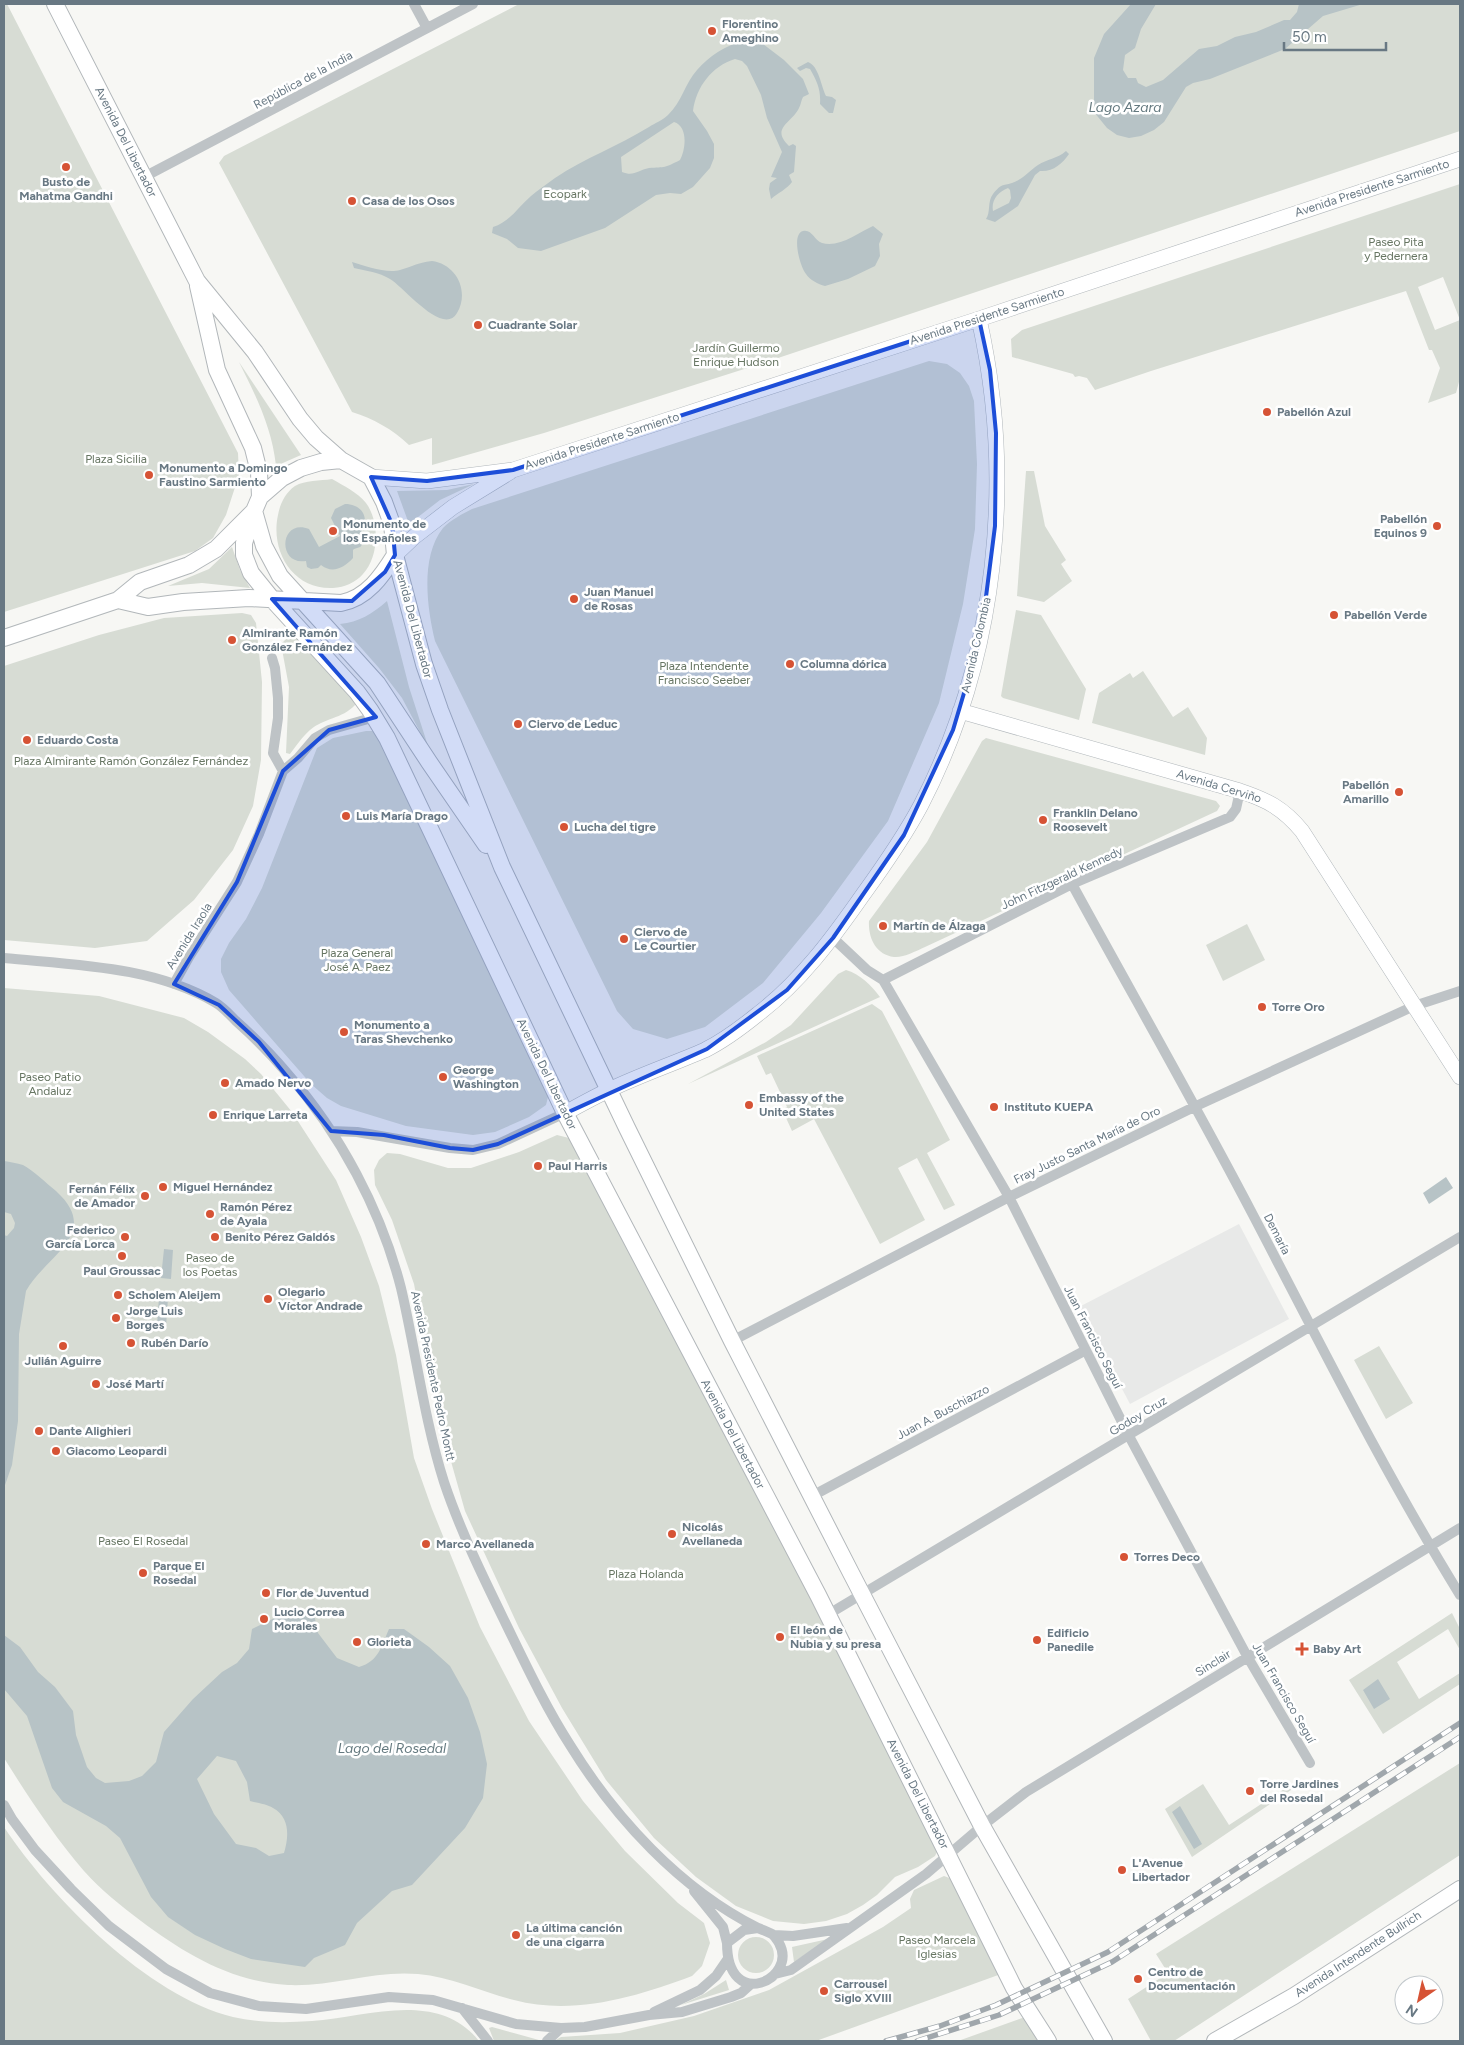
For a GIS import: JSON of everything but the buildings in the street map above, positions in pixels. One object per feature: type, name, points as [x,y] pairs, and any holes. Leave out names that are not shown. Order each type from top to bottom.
[{"type":"main road","name":"Avenida Del Libertador","points":[[54,4],[197,281],[255,352],[300,419],[316,438],[341,460],[371,476],[392,524],[395,556],[424,664],[440,710],[502,867],[732,1341],[982,1826],[1104,2041]]},
{"type":"main road","name":"Avenida Presidente Sarmiento","points":[[371,476],[426,481],[513,470],[979,319],[1460,159]]},
{"type":"main road","name":"Avenida Del Libertador","points":[[197,281],[218,370],[253,448],[259,472],[257,504],[264,546],[271,561],[280,576],[377,683],[502,867]]},
{"type":"main road","name":"Avenida Colombia","points":[[565,1113],[609,1090],[706,1049],[738,1029],[787,990],[833,938],[879,873],[921,805],[960,711],[981,636],[993,558],[996,433],[990,370],[979,319]]},
{"type":"main road","points":[[4,638],[118,600],[140,582],[189,565],[213,551],[282,478],[301,468],[321,462],[341,460]]},
{"type":"main road","name":"Avenida Presidente Sarmiento","points":[[118,600],[148,607],[183,602],[249,598],[330,603],[352,601],[372,586],[385,572],[395,556],[414,537],[452,507],[513,470]]},
{"type":"main road","name":"Avenida Del Libertador","points":[[257,504],[244,543],[244,555],[251,573],[272,599],[342,674],[375,717],[565,1113],[827,1615],[1014,1988],[1048,2041]]},
{"type":"main road","name":"Avenida Cerviño","points":[[960,711],[1240,791],[1279,808],[1292,818],[1302,831],[1460,1077]]},
{"type":"main road","name":"Avenida Intendente Bullrich","points":[[1215,2041],[1256,2019],[1460,1888]]},
{"type":"main road","name":"Avenida Intendente Bullrich","points":[[1234,2041],[1256,2019]]},
{"type":"street","points":[[414,4],[427,28]]},
{"type":"street","name":"República de la India","points":[[144,176],[473,4]]},
{"type":"street","points":[[272,658],[278,698],[278,718],[273,753],[283,771]]},
{"type":"street","name":"Avenida Iraola","points":[[4,958],[129,972],[174,984],[237,882],[259,834],[283,771],[316,738],[329,730],[375,717]]},
{"type":"street","name":"John Fitzgerald Kennedy","points":[[882,980],[1072,884],[1230,816],[1238,804],[1240,791]]},
{"type":"street","name":"Demaría","points":[[1072,884],[1251,1211],[1311,1327],[1430,1546],[1460,1595]]},
{"type":"street","name":"Juan Francisco Seguí","points":[[833,938],[867,970],[882,980],[1009,1197],[1129,1436],[1247,1656],[1310,1763]]},
{"type":"street","name":"Avenida Presidente Pedro Montt","points":[[174,984],[219,1005],[259,1042],[296,1082],[331,1131],[359,1176],[385,1240],[400,1284],[432,1439],[445,1484],[494,1600],[524,1661],[569,1744],[609,1802],[647,1843],[684,1878],[722,1907],[758,1928]]},
{"type":"street","name":"Fray Justo Santa María de Oro","points":[[732,1341],[1009,1197],[1194,1107],[1414,1006],[1460,991]]},
{"type":"street","points":[[331,1131],[384,1135],[450,1148],[473,1150],[498,1144],[565,1113]]},
{"type":"street","name":"Godoy Cruz","points":[[827,1615],[1460,1237]]},
{"type":"street","name":"Juan A. Buschiazzo","points":[[812,1496],[1086,1350]]},
{"type":"street","name":"Sinclair","points":[[775,1974],[791,1970],[949,1856],[982,1826],[1026,1792],[1460,1528]]},
{"type":"street","points":[[4,1805],[35,1850],[109,1926],[166,1969],[210,1993],[259,2006],[306,2009],[389,1997],[433,2000],[516,2024],[561,2028],[585,2027],[649,2015],[682,2012],[731,1997],[741,1993],[751,1984],[770,1979],[782,1962],[783,1951],[774,1935]]},
{"type":"street","name":"Avenida Presidente Pedro Montt","points":[[684,1878],[723,1927],[727,1943]]},
{"type":"street","points":[[751,1984],[740,1980],[733,1972],[727,1960],[727,1943],[744,1930],[758,1928],[774,1935],[794,1936],[850,1927]]},
{"type":"street","points":[[649,2015],[700,1990],[716,1976],[727,1960]]},
{"type":"street","points":[[462,2008],[488,2041]]},
{"type":"street","points":[[547,2041],[561,2028]]},
{"type":"highlighted area","points":[[979,319],[990,370],[996,433],[995,526],[981,636],[953,730],[904,835],[833,938],[787,990],[707,1049],[498,1144],[473,1150],[450,1148],[384,1135],[331,1131],[259,1042],[219,1005],[174,984],[237,882],[283,771],[329,730],[376,717],[272,599],[352,601],[385,572],[395,555],[392,524],[371,477],[427,481],[513,470]]},
{"type":"shaded area","points":[[1239,1224],[1289,1319],[1130,1404],[1079,1307]]},
{"type":"green space","name":"Plaza Sicilia","points":[[4,4],[7,4],[238,453],[239,475],[226,515],[213,538],[195,551],[4,612]]},
{"type":"green space","name":"Ecopark","points":[[519,4],[1460,4],[1460,131],[763,363],[544,433],[432,465],[432,438],[409,445],[382,425],[352,412],[219,163],[224,156]]},
{"type":"green space","name":"Paseo Pita y Pedernera","points":[[1460,184],[1460,320],[1460,378],[1456,393],[1428,403],[1440,368],[1432,350],[1429,350],[1406,291],[1095,390],[1087,378],[1075,377],[1073,374],[1012,357],[1011,339],[1022,330]],"holes":[[[1443,277],[1460,320],[1435,330],[1418,287]]]},
{"type":"green space","name":"Plaza Intendente Francisco Seeber","points":[[929,361],[947,364],[960,373],[969,386],[974,401],[977,464],[975,529],[963,604],[939,703],[888,821],[821,913],[763,983],[705,1027],[667,1039],[633,1029],[617,1011],[435,641],[427,583],[431,553],[436,540],[446,525],[472,509]]},
{"type":"green space","points":[[239,362],[301,455],[276,466],[267,425]]},
{"type":"green space","points":[[1026,471],[1034,471],[1045,526],[1066,560],[1061,564],[1072,581],[1044,602],[1017,596]]},
{"type":"green space","points":[[332,479],[354,492],[366,503],[374,520],[376,539],[372,558],[363,574],[350,584],[333,588],[319,587],[306,582],[296,575],[281,554],[276,529],[280,507],[291,489],[303,483]]},
{"type":"green space","points":[[474,484],[440,500],[409,524],[397,491],[447,490]]},
{"type":"green space","points":[[232,547],[240,570],[250,588],[202,583],[168,586],[209,569]]},
{"type":"green space","points":[[387,601],[409,687],[429,749],[402,698],[379,668],[340,624],[365,617]]},
{"type":"green space","points":[[1016,610],[1041,615],[1086,689],[1079,720],[1001,696]]},
{"type":"green space","name":"Plaza Almirante Ramón González Fernández","points":[[242,613],[251,615],[256,623],[262,682],[261,760],[253,806],[233,850],[194,900],[147,941],[95,948],[4,940],[4,666],[99,635],[164,618]]},
{"type":"green space","points":[[294,636],[299,638],[353,697],[355,705],[350,710],[315,726],[302,738],[290,754],[286,753],[289,687],[281,644],[287,638]]},
{"type":"green space","points":[[1143,671],[1173,717],[1188,707],[1207,738],[1205,755],[1092,723],[1099,693],[1130,673],[1133,678]]},
{"type":"green space","name":"Plaza General José A. Paez","points":[[374,731],[381,738],[548,1090],[546,1105],[529,1117],[495,1132],[473,1135],[406,1126],[341,1106],[327,1098],[311,1084],[229,990],[221,972],[221,959],[229,943],[246,919],[262,888],[317,748],[333,738]]},
{"type":"green space","points":[[986,738],[1216,801],[1220,806],[1217,811],[918,950],[901,956],[888,956],[874,945],[870,934],[869,921],[927,842],[982,741]]},
{"type":"green space","points":[[1247,924],[1265,960],[1223,981],[1206,945]]},
{"type":"green space","points":[[846,970],[856,974],[865,981],[880,997],[688,1084],[766,1042],[791,1025],[838,974]]},
{"type":"green space","points":[[4,988],[99,996],[184,1018],[208,1032],[245,1059],[261,1074],[292,1112],[336,1180],[361,1237],[379,1286],[396,1355],[414,1458],[432,1509],[480,1627],[529,1721],[583,1801],[625,1851],[678,1903],[704,1923],[710,1943],[702,1966],[692,1976],[627,1997],[604,2002],[559,2006],[514,2000],[455,1981],[418,1974],[386,1974],[304,1985],[267,1983],[228,1972],[192,1955],[126,1910],[84,1871],[42,1816],[4,1758]]},
{"type":"green space","points":[[872,1004],[882,1011],[950,1140],[927,1153],[955,1205],[944,1210],[917,1158],[898,1168],[925,1220],[880,1244],[814,1119],[792,1131],[782,1109],[787,1107],[771,1073],[766,1075],[757,1056]]},
{"type":"green space","name":"Plaza Holanda","points":[[557,1135],[569,1138],[692,1366],[939,1848],[935,1856],[918,1867],[895,1877],[877,1895],[847,1914],[826,1921],[804,1924],[773,1921],[736,1906],[696,1877],[654,1838],[606,1780],[562,1708],[519,1628],[465,1511],[441,1426],[414,1284],[392,1220],[375,1185],[374,1170],[379,1160],[387,1153],[400,1154],[448,1168],[471,1168],[519,1152]]},
{"type":"green space","points":[[1379,1346],[1413,1403],[1386,1419],[1354,1360]]},
{"type":"green space","points":[[1452,1613],[1460,1629],[1460,1650],[1448,1629],[1397,1662],[1419,1699],[1460,1673],[1460,1684],[1383,1734],[1349,1680]]},
{"type":"green space","points":[[1460,1763],[1460,1855],[1174,2041],[1151,2041],[1128,1999],[1168,1973],[1156,1954]]},
{"type":"green space","points":[[1203,1784],[1229,1825],[1289,1786],[1291,1790],[1192,1857],[1165,1809]]},
{"type":"green space","points":[[4,1827],[48,1884],[104,1941],[168,1988],[201,2006],[233,2017],[272,2022],[312,2021],[400,2010],[422,2011],[443,2015],[462,2025],[479,2041],[4,2041]]},
{"type":"green space","name":"Paseo Marcela Iglesias","points":[[944,1876],[952,1879],[1001,1974],[816,2041],[554,2041],[561,2037],[620,2033],[694,2016],[769,1990],[883,1927],[911,1908],[910,1899],[914,1890]]},
{"type":"green space","points":[[756,1937],[768,1943],[774,1955],[768,1967],[756,1973],[744,1967],[738,1955],[744,1943]]},
{"type":"green space","points":[[828,1939],[794,1962],[792,1947]]},
{"type":"green space","points":[[726,1980],[729,1990],[681,2005],[704,1994]]},
{"type":"green space","points":[[1025,2017],[1041,2041],[958,2041]]},
{"type":"green space","points":[[492,2027],[539,2040],[494,2041],[489,2028]]},
{"type":"water","name":"Lago Azara","points":[[1131,4],[1156,4],[1141,29],[1135,48],[1125,55],[1123,70],[1128,78],[1136,78],[1138,83],[1146,87],[1163,80],[1199,49],[1217,46],[1235,37],[1256,32],[1284,20],[1290,20],[1297,12],[1299,4],[1363,4],[1323,16],[1285,49],[1186,87],[1164,122],[1154,130],[1141,136],[1129,138],[1117,135],[1107,128],[1094,112],[1094,58],[1104,34]]},
{"type":"water","points":[[744,41],[763,44],[784,60],[803,79],[809,94],[803,97],[800,107],[782,130],[784,140],[789,146],[793,144],[796,146],[794,172],[789,175],[792,182],[785,189],[771,199],[770,183],[777,178],[771,177],[782,152],[767,118],[761,95],[747,66],[742,61],[735,59],[712,72],[702,86],[695,102],[693,111],[714,144],[714,158],[710,168],[693,187],[681,194],[656,195],[605,228],[541,251],[518,248],[507,239],[492,233],[493,227],[504,222],[531,196],[555,178],[666,117],[673,110],[689,81],[702,65],[718,52]],"holes":[[[674,122],[679,124],[684,133],[684,150],[680,160],[665,167],[649,168],[633,173],[622,172],[621,157]]]},
{"type":"water","points":[[808,62],[815,68],[826,96],[836,100],[833,113],[829,113],[820,104],[818,86],[810,69],[806,68],[800,71],[797,68]]},
{"type":"water","points":[[1066,151],[1069,154],[1060,164],[1053,169],[1040,171],[1035,175],[1018,206],[995,222],[986,219],[991,197],[998,188],[1016,182],[1038,165]],"holes":[[[1008,188],[1011,198],[1009,203],[993,211],[993,203],[998,194]]]},
{"type":"water","points":[[873,226],[883,234],[879,244],[880,256],[875,266],[848,279],[825,286],[814,282],[806,274],[801,265],[798,251],[799,233],[803,231],[809,232],[817,240],[828,244],[842,242]]},
{"type":"water","points":[[432,261],[448,267],[454,273],[461,288],[461,305],[451,319],[443,319],[433,315],[390,279],[377,273],[354,268],[352,262],[376,269],[395,271]]},
{"type":"water","points":[[345,504],[352,505],[361,510],[365,519],[363,530],[359,535],[362,537],[362,544],[353,550],[353,558],[349,562],[338,569],[329,569],[321,565],[318,568],[311,569],[307,567],[306,561],[297,561],[290,557],[285,543],[287,536],[292,530],[299,527],[309,529],[319,547],[340,536],[331,518],[335,509]]},
{"type":"water","points":[[4,1161],[23,1165],[40,1177],[69,1206],[74,1220],[72,1232],[66,1244],[35,1278],[26,1291],[19,1334],[18,1421],[12,1465],[4,1488],[4,1235],[7,1236],[14,1228],[15,1223],[11,1214],[4,1212]]},
{"type":"water","points":[[1446,1177],[1453,1188],[1429,1204],[1423,1193]]},
{"type":"water","points":[[164,1249],[173,1250],[171,1279],[161,1278]]},
{"type":"water","points":[[159,1297],[168,1298],[166,1327],[157,1326]]},
{"type":"water","name":"Lago del Rosedal","points":[[285,1613],[314,1614],[318,1633],[337,1658],[359,1667],[375,1657],[389,1629],[404,1629],[429,1647],[450,1666],[468,1698],[480,1732],[487,1764],[483,1798],[465,1828],[412,1885],[392,1891],[357,1923],[345,1945],[314,1958],[305,1967],[251,1959],[195,1935],[168,1917],[151,1897],[120,1838],[106,1826],[63,1802],[52,1788],[27,1716],[4,1689],[4,1635],[20,1647],[38,1672],[55,1687],[73,1711],[76,1735],[87,1767],[96,1778],[105,1783],[129,1781],[142,1776],[156,1762],[164,1732],[193,1699],[222,1672],[237,1663],[249,1649],[252,1629]],"holes":[[[217,1756],[236,1761],[247,1782],[250,1801],[271,1807],[283,1817],[287,1828],[284,1853],[269,1856],[256,1848],[236,1844],[214,1814],[197,1779]]]},
{"type":"water","points":[[1378,1679],[1390,1699],[1374,1709],[1363,1690]]},
{"type":"water","points":[[1180,1806],[1202,1844],[1194,1849],[1172,1812]]},
{"type":"railway","points":[[886,2041],[940,2026],[996,2005],[1108,1952],[1460,1723]]},
{"type":"railway","points":[[917,2041],[999,2015],[1112,1962],[1460,1737]]},
{"type":"place","name":"Florentino Ameghino","points":[[712,31]]},
{"type":"place","name":"Busto de Mahatma Gandhi","points":[[66,167]]},
{"type":"place","name":"Casa de los Osos","points":[[352,201]]},
{"type":"place","name":"Cuadrante Solar","points":[[478,325]]},
{"type":"place","name":"Pabellón Azul","points":[[1267,412]]},
{"type":"place","name":"Monumento a Domingo Faustino Sarmiento","points":[[149,475]]},
{"type":"place","name":"Pabellón Equinos 9","points":[[1437,526]]},
{"type":"place","name":"Monumento de los Españoles","points":[[333,531]]},
{"type":"place","name":"Juan Manuel de Rosas","points":[[574,599]]},
{"type":"place","name":"Pabellón Verde","points":[[1334,615]]},
{"type":"place","name":"Almirante Ramón González Fernández","points":[[232,640]]},
{"type":"place","name":"Columna dórica","points":[[790,664]]},
{"type":"place","name":"Ciervo de Leduc","points":[[518,724]]},
{"type":"place","name":"Eduardo Costa","points":[[27,740]]},
{"type":"place","name":"Pabellón Amarillo","points":[[1399,792]]},
{"type":"place","name":"Luis María Drago","points":[[346,816]]},
{"type":"place","name":"Franklin Delano Roosevelt","points":[[1043,820]]},
{"type":"place","name":"Lucha del tigre","points":[[564,827]]},
{"type":"place","name":"Martín de Álzaga","points":[[883,926]]},
{"type":"place","name":"Ciervo de Le Courtier","points":[[624,939]]},
{"type":"place","name":"Torre Oro","points":[[1262,1007]]},
{"type":"place","name":"Monumento a Taras Shevchenko","points":[[344,1032]]},
{"type":"place","name":"George Washington","points":[[443,1077]]},
{"type":"place","name":"Amado Nervo","points":[[225,1083]]},
{"type":"place","name":"Embassy of the United States","points":[[749,1105]]},
{"type":"place","name":"Instituto KUEPA","points":[[994,1107]]},
{"type":"place","name":"Enrique Larreta","points":[[213,1115]]},
{"type":"place","name":"Paul Harris","points":[[538,1166]]},
{"type":"place","name":"Miguel Hernández","points":[[163,1187]]},
{"type":"place","name":"Fernán Félix de Amador","points":[[145,1196]]},
{"type":"place","name":"Ramón Pérez de Ayala","points":[[210,1214]]},
{"type":"place","name":"Federico García Lorca","points":[[125,1237]]},
{"type":"place","name":"Benito Pérez Galdós","points":[[215,1237]]},
{"type":"place","name":"Paul Groussac","points":[[122,1256]]},
{"type":"place","name":"Scholem Aleijem","points":[[118,1295]]},
{"type":"place","name":"Olegario Víctor Andrade","points":[[268,1299]]},
{"type":"place","name":"Jorge Luis Borges","points":[[116,1318]]},
{"type":"place","name":"Rubén Darío","points":[[131,1343]]},
{"type":"place","name":"Julián Aguirre","points":[[63,1346]]},
{"type":"place","name":"José Martí","points":[[96,1384]]},
{"type":"place","name":"Dante Alighieri","points":[[39,1431]]},
{"type":"place","name":"Giacomo Leopardi","points":[[56,1451]]},
{"type":"place","name":"Nicolás Avellaneda","points":[[672,1534]]},
{"type":"place","name":"Marco Avellaneda","points":[[426,1544]]},
{"type":"place","name":"Torres Deco","points":[[1124,1557]]},
{"type":"place","name":"Parque El Rosedal","points":[[143,1573]]},
{"type":"place","name":"Flor de Juventud","points":[[266,1593]]},
{"type":"place","name":"Lucio Correa Morales","points":[[264,1619]]},
{"type":"place","name":"El león de Nubia y su presa","points":[[780,1637]]},
{"type":"place","name":"Edificio Panedile","points":[[1037,1640]]},
{"type":"place","name":"Glorieta","points":[[357,1642]]},
{"type":"place","name":"Baby Art","points":[[1302,1649]]},
{"type":"place","name":"Torre Jardines del Rosedal","points":[[1250,1791]]},
{"type":"place","name":"L'Avenue Libertador","points":[[1122,1870]]},
{"type":"place","name":"La última canción de una cigarra","points":[[516,1935]]},
{"type":"place","name":"Centro de Documentación","points":[[1138,1979]]},
{"type":"place","name":"Carrousel Siglo XVIII","points":[[824,1991]]},
{"type":"park label","name":"Jardín Guillermo Enrique Hudson","points":[[736,355]]},
{"type":"park label","name":"Paseo Patio Andaluz","points":[[50,1084]]},
{"type":"park label","name":"Paseo de los Poetas","points":[[210,1265]]},
{"type":"park label","name":"Paseo El Rosedal","points":[[143,1541]]}]
